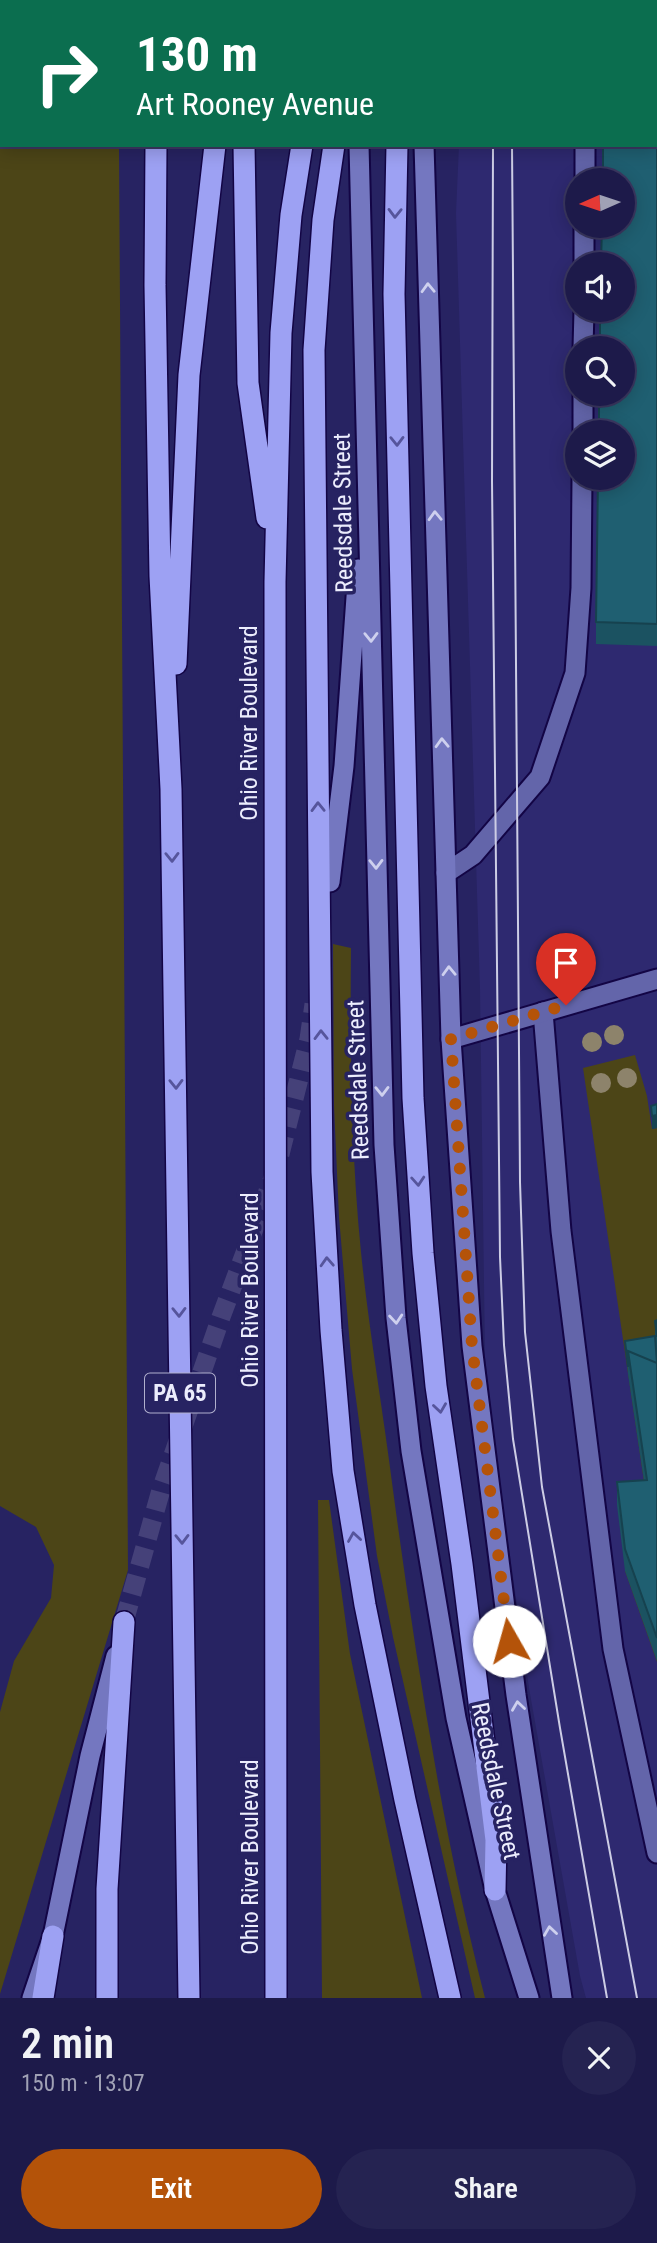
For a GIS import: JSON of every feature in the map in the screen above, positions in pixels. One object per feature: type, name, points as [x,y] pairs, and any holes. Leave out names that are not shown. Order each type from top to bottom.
[{"type":"highway","points":[[156,147],[159,562],[171,789]]},
{"type":"highway","points":[[171,789],[189,375],[215,147]]},
{"type":"highway","points":[[244,147],[248,383],[275,582]]},
{"type":"highway","points":[[275,582],[281,333],[291,215],[302,147]]},
{"type":"highway","points":[[334,147],[323,220],[314,350],[322,1172],[332,1343],[344,1471],[365,1605],[405,1800],[450,1998]]},
{"type":"highway","points":[[397,147],[394,294],[413,1098],[423,1253],[436,1386],[462,1563],[496,1840],[495,1890]]},
{"type":"highway","name":"Ohio River Boulevard","points":[[275,582],[276,1998]]},
{"type":"highway","name":"PA 65","points":[[171,789],[189,1998]]},
{"type":"highway","points":[[107,1998],[107,1889],[124,1622]]},
{"type":"highway","points":[[43,1998],[53,1936]]},
{"type":"main road","name":"Reedsdale Street","points":[[359,147],[384,1144],[396,1318],[411,1451],[456,1718],[495,1890],[529,1998]]},
{"type":"main road","name":"Reedsdale Street","points":[[424,147],[451,1039],[472,1346],[516,1695],[562,1998]]},
{"type":"main road","points":[[330,882],[344,766],[366,446]]},
{"type":"main road","points":[[32,1998],[53,1936],[90,1756],[124,1622]]},
{"type":"street","points":[[585,147],[585,168]]},
{"type":"street","points":[[446,873],[473,855],[540,777],[575,673],[581,587],[582,490]]},
{"type":"street","points":[[451,1039],[657,979]]},
{"type":"street","points":[[543,1012],[561,1231],[613,1649],[657,1853]]},
{"type":"shaded area","points":[[0,147],[119,147],[128,1570],[0,1994],[0,1712],[14,1661],[51,1598],[54,1565],[36,1527],[0,1506]]},
{"type":"shaded area","points":[[459,147],[657,147],[657,1998],[586,1998],[529,1688],[498,1473],[485,1357],[480,989],[456,213]]},
{"type":"shaded area","points":[[333,944],[351,948],[352,1100],[361,1252],[402,1554],[443,1809],[485,1998],[475,1998],[377,1556],[352,1369],[339,1217],[334,1106]]},
{"type":"shaded area","points":[[635,1055],[647,1096],[652,1129],[657,1128],[657,1662],[625,1571],[647,1502],[583,1068]]},
{"type":"shaded area","points":[[318,1500],[329,1500],[350,1654],[422,1998],[322,1998]]},
{"type":"building","points":[[603,147],[657,147],[657,624],[596,622],[598,490],[635,490],[635,420],[599,420],[599,406],[635,406],[635,336],[600,336],[600,322],[635,322],[635,252],[601,252],[602,238],[635,238],[635,168],[603,168]]},
{"type":"building","points":[[657,1104],[657,1115],[652,1116],[651,1106]]},
{"type":"building","points":[[655,1336],[657,1363],[628,1351],[628,1367],[625,1341]]},
{"type":"building","points":[[628,1351],[657,1363],[657,1638],[625,1549],[617,1482],[647,1480]]},
{"type":"tunnel","points":[[124,1622],[161,1490],[276,1170],[309,1039],[314,1004]]},
{"type":"tram line","points":[[493,147],[492,481],[500,1257],[504,1345],[513,1439],[607,1998]]},
{"type":"tram line","points":[[512,147],[520,1182],[525,1332],[542,1487],[637,1998]]},
{"type":"route","points":[[509,1641],[472,1346],[451,1039],[566,1005]]}]
